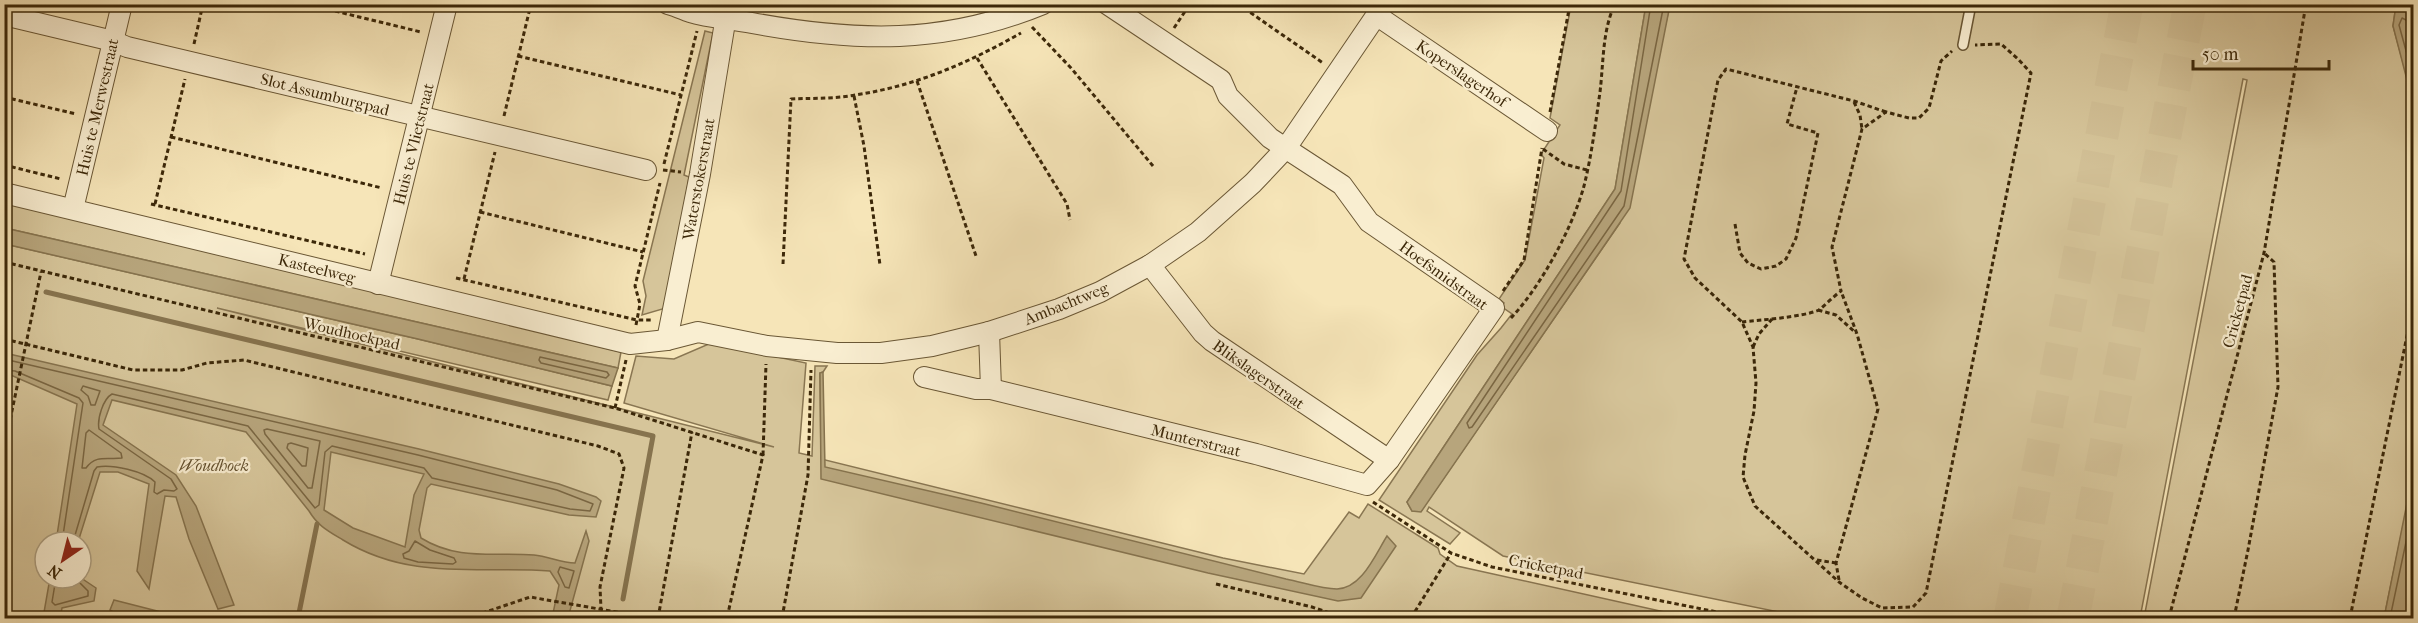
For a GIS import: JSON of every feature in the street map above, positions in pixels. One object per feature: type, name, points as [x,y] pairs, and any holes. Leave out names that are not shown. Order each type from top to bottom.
[{"type":"street","name":"Huis te Merwestraat","points":[[73,209],[122,4]]},
{"type":"street","name":"Huis te Vlietstraat","points":[[378,284],[447,4]]},
{"type":"street","points":[[675,6],[689,12],[727,11],[802,32],[853,37],[906,37],[965,30],[1021,14],[1043,4]]},
{"type":"street","name":"Hoefsmidstraat","points":[[1107,4],[1221,80],[1228,96],[1270,138],[1341,185],[1369,222],[1494,308],[1389,460]]},
{"type":"street","name":"Ambachtweg","points":[[630,344],[667,340],[698,332],[767,346],[881,353],[932,346],[989,332],[1059,309],[1100,292],[1150,265],[1198,232],[1220,214],[1286,148],[1380,10]]},
{"type":"street","name":"Koperslagerhof","points":[[1380,10],[1544,139]]},
{"type":"street","name":"Waterstokerstraat","points":[[667,340],[700,174],[727,11]]},
{"type":"street","name":"Slot Assumburgpad","points":[[4,15],[113,41],[127,47],[646,170]]},
{"type":"street","name":"Kasteelweg","points":[[4,193],[630,344]]},
{"type":"street","name":"Blikslagerstraat","points":[[1150,265],[1203,333],[1212,341],[1389,460]]},
{"type":"street","points":[[989,332],[992,389]]},
{"type":"street","name":"Munterstraat","points":[[924,377],[992,389],[1256,454],[1364,492]]},
{"type":"street","points":[[1364,492],[1389,460]]},
{"type":"lane","points":[[1963,45],[1971,4]]},
{"type":"path","points":[[203,4],[153,204],[385,258]]},
{"type":"path","points":[[306,4],[439,36]]},
{"type":"path","points":[[1164,43],[1190,4]]},
{"type":"path","points":[[1238,4],[1337,72]]},
{"type":"path","points":[[1570,4],[1524,260],[1494,308],[1510,319],[1519,309],[1558,247],[1576,206],[1587,170],[1600,98],[1606,31],[1615,4]]},
{"type":"path","name":"Cricketpad","points":[[2169,618],[2264,253],[2306,4]]},
{"type":"path","points":[[783,264],[791,99],[854,96],[917,81],[977,58],[1033,27],[1071,68],[1153,166]]},
{"type":"path","points":[[1963,45],[2001,45],[2031,73],[1926,593],[1913,607],[1882,608],[1839,582],[1755,506],[1743,477],[1755,402],[1753,347],[1742,322],[1695,278],[1684,259],[1718,80],[1726,69],[1854,101],[1886,112],[1919,118],[1929,108],[1941,61],[1951,51],[1963,45]]},
{"type":"path","points":[[518,56],[681,95]]},
{"type":"path","points":[[977,58],[1067,204],[1070,220]]},
{"type":"path","points":[[917,81],[976,256]]},
{"type":"path","points":[[1736,224],[1740,253],[1748,263],[1761,269],[1776,266],[1786,259],[1796,238],[1818,133],[1787,124],[1797,87]]},
{"type":"path","points":[[854,96],[864,147],[880,265]]},
{"type":"path","points":[[4,97],[95,119]]},
{"type":"path","points":[[1839,582],[1836,563],[1878,409],[1857,334],[1841,291],[1832,247],[1862,129],[1860,115],[1854,101]]},
{"type":"path","points":[[1862,129],[1886,112]]},
{"type":"path","points":[[171,138],[401,193]]},
{"type":"path","points":[[1544,139],[1564,164],[1587,170]]},
{"type":"path","points":[[4,165],[79,186]]},
{"type":"path","points":[[480,212],[643,252]]},
{"type":"path","points":[[2234,618],[2278,387],[2274,262],[2264,253]]},
{"type":"path","name":"Woudhoekpad","points":[[4,262],[615,408],[764,455]]},
{"type":"path","points":[[4,449],[41,272]]},
{"type":"path","points":[[456,278],[637,321],[673,316]]},
{"type":"path","points":[[1818,310],[1841,291]]},
{"type":"path","points":[[2350,618],[2414,301]]},
{"type":"path","points":[[1742,322],[1773,319],[1818,310],[1836,315],[1857,334]]},
{"type":"path","points":[[1753,347],[1759,334],[1773,319]]},
{"type":"path","points":[[4,339],[133,370],[182,370],[207,363],[244,360],[598,446],[619,454],[624,468],[600,587],[601,609]]},
{"type":"path","points":[[615,408],[630,344]]},
{"type":"path","points":[[727,618],[764,455],[767,346]]},
{"type":"path","points":[[782,618],[808,475],[811,350]]},
{"type":"path","points":[[658,618],[692,432]]},
{"type":"path","name":"Cricketpad","points":[[1364,492],[1370,501],[1451,553],[1492,567],[1748,618]]},
{"type":"path","points":[[1411,618],[1451,553]]},
{"type":"path","points":[[1817,560],[1836,563]]},
{"type":"path","points":[[1216,584],[1312,607],[1344,618]]},
{"type":"path","points":[[468,618],[530,597],[601,609],[632,617],[651,618]]},
{"type":"green space","points":[[1571,5],[1646,5],[1615,189],[1407,502],[1412,511],[1421,511],[1620,223],[1670,5],[2396,5],[2393,26],[2414,103],[2414,473],[2384,618],[2144,618],[2247,80],[2243,79],[2140,618],[1808,618],[1503,556],[1429,507],[1427,511],[1460,533],[1450,544],[1379,500],[1477,355],[1512,314],[1502,307],[1504,303],[1499,299],[1525,260],[1544,158],[1541,154],[1560,125],[1550,118]]},
{"type":"green space","points":[[705,31],[713,33],[684,175],[689,177],[670,299],[666,308],[642,315],[646,296],[643,281]]},
{"type":"green space","points":[[5,201],[621,352],[618,368],[5,228]]},
{"type":"green space","name":"Woudhoek","points":[[5,244],[612,386],[608,400],[217,308],[774,447],[624,403],[636,356],[674,359],[711,343],[806,363],[799,453],[812,456],[815,366],[827,366],[820,373],[821,459],[1223,558],[1304,574],[1349,512],[1359,518],[1368,504],[1438,548],[1440,554],[1457,566],[1687,617],[1707,618],[5,618]]},
{"type":"water","points":[[1646,5],[1670,5],[1630,208],[1421,512],[1412,511],[1407,502],[1615,189]]},
{"type":"water","points":[[2396,5],[2407,5],[2413,26],[2413,103],[2393,26]]},
{"type":"water","points":[[5,228],[618,368],[612,386],[5,244]]},
{"type":"water","points":[[5,353],[419,449],[559,484],[596,497],[601,501],[596,517],[569,515],[431,484],[427,488],[419,530],[421,538],[449,550],[476,554],[534,555],[575,563],[586,531],[589,541],[568,618],[552,618],[559,585],[550,571],[419,567],[368,553],[328,531],[320,524],[246,432],[112,400],[103,425],[176,475],[196,506],[234,605],[218,609],[189,539],[176,497],[165,496],[149,589],[137,571],[149,484],[118,472],[100,472],[82,530],[58,530],[77,404],[13,376],[5,375]],"holes":[[[331,452],[424,474],[414,495],[405,547],[353,528],[324,510]]]},
{"type":"water","points":[[823,372],[825,467],[1325,588],[1337,589],[1354,583],[1367,569],[1387,536],[1396,546],[1361,598],[1338,601],[1208,573],[821,479],[820,373]]},
{"type":"water","points":[[2413,473],[2414,585],[2407,618],[2384,618]]},
{"type":"water","points":[[93,586],[96,588],[94,601],[62,608],[60,618],[43,618],[48,590],[93,590]]},
{"type":"water","points":[[114,600],[161,612],[157,618],[145,615],[144,618],[123,618],[110,610]]},
{"type":"waterway","points":[[46,292],[653,436],[623,599]]},
{"type":"waterway","points":[[298,618],[317,524]]},
{"type":"tunnel","points":[[2010,618],[2127,4]]},
{"type":"tunnel","points":[[2073,618],[2190,4]]}]
